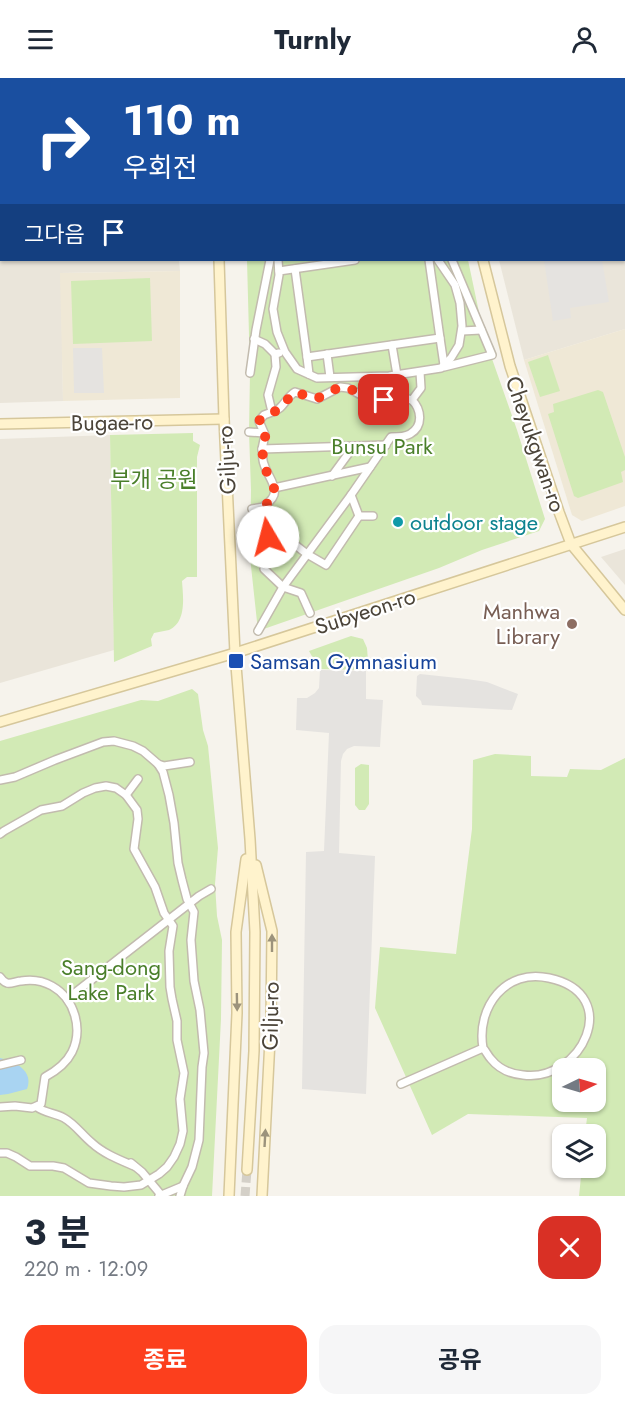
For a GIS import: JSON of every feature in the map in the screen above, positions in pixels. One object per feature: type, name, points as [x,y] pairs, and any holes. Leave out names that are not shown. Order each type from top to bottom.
[{"type":"street","name":"Gilju-ro","points":[[219,261],[235,654],[255,932],[254,1051],[247,1170]]},
{"type":"street","points":[[250,373],[254,339],[270,261]]},
{"type":"street","points":[[278,261],[279,271],[273,309],[277,332],[285,352],[297,369],[318,378],[420,372],[492,355],[452,261]]},
{"type":"street","points":[[279,271],[337,261]]},
{"type":"street","points":[[429,261],[443,367]]},
{"type":"street","points":[[439,261],[455,285],[460,303],[462,326],[459,345],[443,367]]},
{"type":"street","name":"Cheyukgwan-ro","points":[[483,261],[510,366],[571,544],[625,610]]},
{"type":"street","points":[[295,268],[309,375]]},
{"type":"street","points":[[462,331],[481,330]]},
{"type":"street","points":[[307,357],[440,338]]},
{"type":"street","points":[[254,339],[265,344],[275,354],[276,367],[268,395],[272,412]]},
{"type":"street","points":[[392,345],[397,375]]},
{"type":"street","points":[[275,354],[285,352]]},
{"type":"street","points":[[327,354],[330,377]]},
{"type":"street","points":[[412,400],[421,388],[420,372]]},
{"type":"street","points":[[252,509],[264,507],[271,501],[274,494],[270,475],[263,464],[262,449],[265,435],[259,421],[264,415],[278,410],[295,392],[316,399],[340,387],[348,388],[384,400],[396,396],[412,400],[419,409],[420,419],[417,429],[410,435],[391,437],[283,587],[258,632]]},
{"type":"street","name":"Bugae-ro","points":[[0,424],[224,419]]},
{"type":"street","points":[[249,432],[264,433]]},
{"type":"street","points":[[262,449],[386,445]]},
{"type":"street","points":[[332,476],[354,446]]},
{"type":"street","points":[[274,488],[370,467]]},
{"type":"street","points":[[351,495],[359,516]]},
{"type":"street","points":[[264,507],[263,513],[268,521],[268,549],[264,569],[283,587],[301,593],[310,613]]},
{"type":"street","points":[[359,516],[373,516]]},
{"type":"street","points":[[268,524],[307,554],[326,565],[359,516]]},
{"type":"street","name":"Subyeon-ro","points":[[0,722],[235,654],[625,527]]},
{"type":"street","points":[[0,780],[22,774],[103,742],[114,741],[143,750],[163,772],[174,823],[178,863],[189,903],[194,912],[191,940],[204,1053],[199,1140],[192,1167],[180,1196]]},
{"type":"street","points":[[158,764],[168,766],[190,762]]},
{"type":"street","points":[[126,795],[138,778]]},
{"type":"street","points":[[0,834],[40,810],[62,806],[95,788],[106,786],[116,788],[126,795],[136,810],[138,819],[134,849],[155,887],[160,905],[173,926],[169,951],[170,987],[184,1073],[180,1100],[183,1131],[180,1144],[167,1167],[141,1185],[123,1187],[89,1183],[64,1168],[30,1166],[7,1153],[0,1153]]},
{"type":"street","name":"Gilju-ro","points":[[229,1196],[237,1013],[236,932],[249,839]]},
{"type":"street","name":"Gilju-ro","points":[[249,839],[272,932],[271,1020],[262,1196]]},
{"type":"street","points":[[67,999],[168,919],[211,889]]},
{"type":"street","points":[[529,976],[559,980],[581,993],[588,1004],[589,1027],[584,1041],[574,1056],[548,1072],[539,1075],[516,1075],[498,1067],[483,1048],[483,1025],[490,1001],[501,988],[515,981],[529,976]]},
{"type":"street","points":[[0,977],[8,983],[28,980],[45,983],[67,999],[76,1018],[77,1032],[72,1052],[65,1063],[45,1077],[40,1104],[37,1107]]},
{"type":"street","points":[[400,1084],[483,1048]]},
{"type":"street","points":[[0,1065],[19,1061]]},
{"type":"street","points":[[0,1107],[37,1107],[64,1118],[97,1147],[134,1166]]},
{"type":"street","points":[[125,1159],[142,1172],[161,1196],[183,1186]]},
{"type":"shaded area","points":[[0,261],[179,261],[180,271],[61,273],[63,401],[0,403]]},
{"type":"shaded area","points":[[499,261],[625,261],[625,329],[524,360]]},
{"type":"shaded area","points":[[544,261],[602,261],[609,302],[570,308],[571,318],[553,321]]},
{"type":"shaded area","points":[[180,271],[180,398],[63,401],[60,273]]},
{"type":"shaded area","points":[[625,329],[625,506],[582,521],[572,515],[524,360]]},
{"type":"shaded area","points":[[73,348],[102,348],[104,393],[74,393]]},
{"type":"shaded area","points":[[110,435],[114,650],[0,683],[0,439]]},
{"type":"shaded area","points":[[625,549],[625,585],[601,557]]},
{"type":"shaded area","points":[[320,670],[366,671],[366,699],[383,700],[380,747],[354,746],[347,749],[341,761],[339,853],[375,856],[366,1094],[302,1089],[306,852],[324,851],[329,733],[296,730],[297,698],[307,698],[315,693],[319,688]]},
{"type":"shaded area","points":[[420,674],[487,682],[518,694],[512,710],[422,705],[416,696],[417,676]]},
{"type":"green space","name":"Bunsu Park","points":[[247,261],[468,261],[484,336],[545,519],[539,531],[258,631],[250,557],[250,373]]},
{"type":"green space","points":[[150,278],[152,341],[73,344],[71,281]]},
{"type":"green space","points":[[548,355],[560,391],[540,397],[528,362]]},
{"type":"green space","points":[[598,390],[603,392],[625,457],[625,470],[621,472],[623,482],[578,498],[574,496],[548,414],[554,412],[553,404]]},
{"type":"green space","name":"부개 공원","points":[[193,433],[193,441],[200,445],[197,457],[197,577],[187,577],[182,581],[183,608],[175,626],[169,630],[154,633],[151,639],[152,646],[114,662],[110,435]]},
{"type":"green space","points":[[351,636],[363,639],[367,648],[368,661],[361,670],[319,669],[309,651]]},
{"type":"green space","name":"Sang-dong Lake Park","points":[[192,689],[198,694],[203,730],[208,746],[218,848],[215,884],[217,916],[222,940],[221,1019],[212,1196],[0,1196],[0,741],[141,700],[158,701]]},
{"type":"green space","points":[[495,754],[531,756],[531,776],[567,777],[570,769],[601,770],[625,758],[625,1196],[579,1196],[581,1178],[606,1178],[606,1124],[586,1124],[587,1118],[468,1114],[432,1135],[375,1008],[380,947],[456,954],[472,829],[473,760]]},
{"type":"green space","points":[[361,764],[369,765],[369,804],[365,810],[359,810],[355,805],[355,768]]},
{"type":"water","points":[[0,1058],[22,1068],[28,1077],[27,1089],[0,1095]]},
{"type":"tunnel","points":[[245,1196],[247,1170]]},
{"type":"place","name":"outdoor stage","points":[[398,522]]},
{"type":"place","name":"Manhwa Library","points":[[572,624]]},
{"type":"place","name":"Samsan Gymnasium","points":[[236,661]]},
{"type":"route","points":[[268,537],[268,521],[263,513],[265,505],[271,501],[274,494],[274,485],[263,464],[262,449],[265,435],[259,421],[264,415],[278,410],[295,392],[316,399],[340,387],[384,400]]}]
